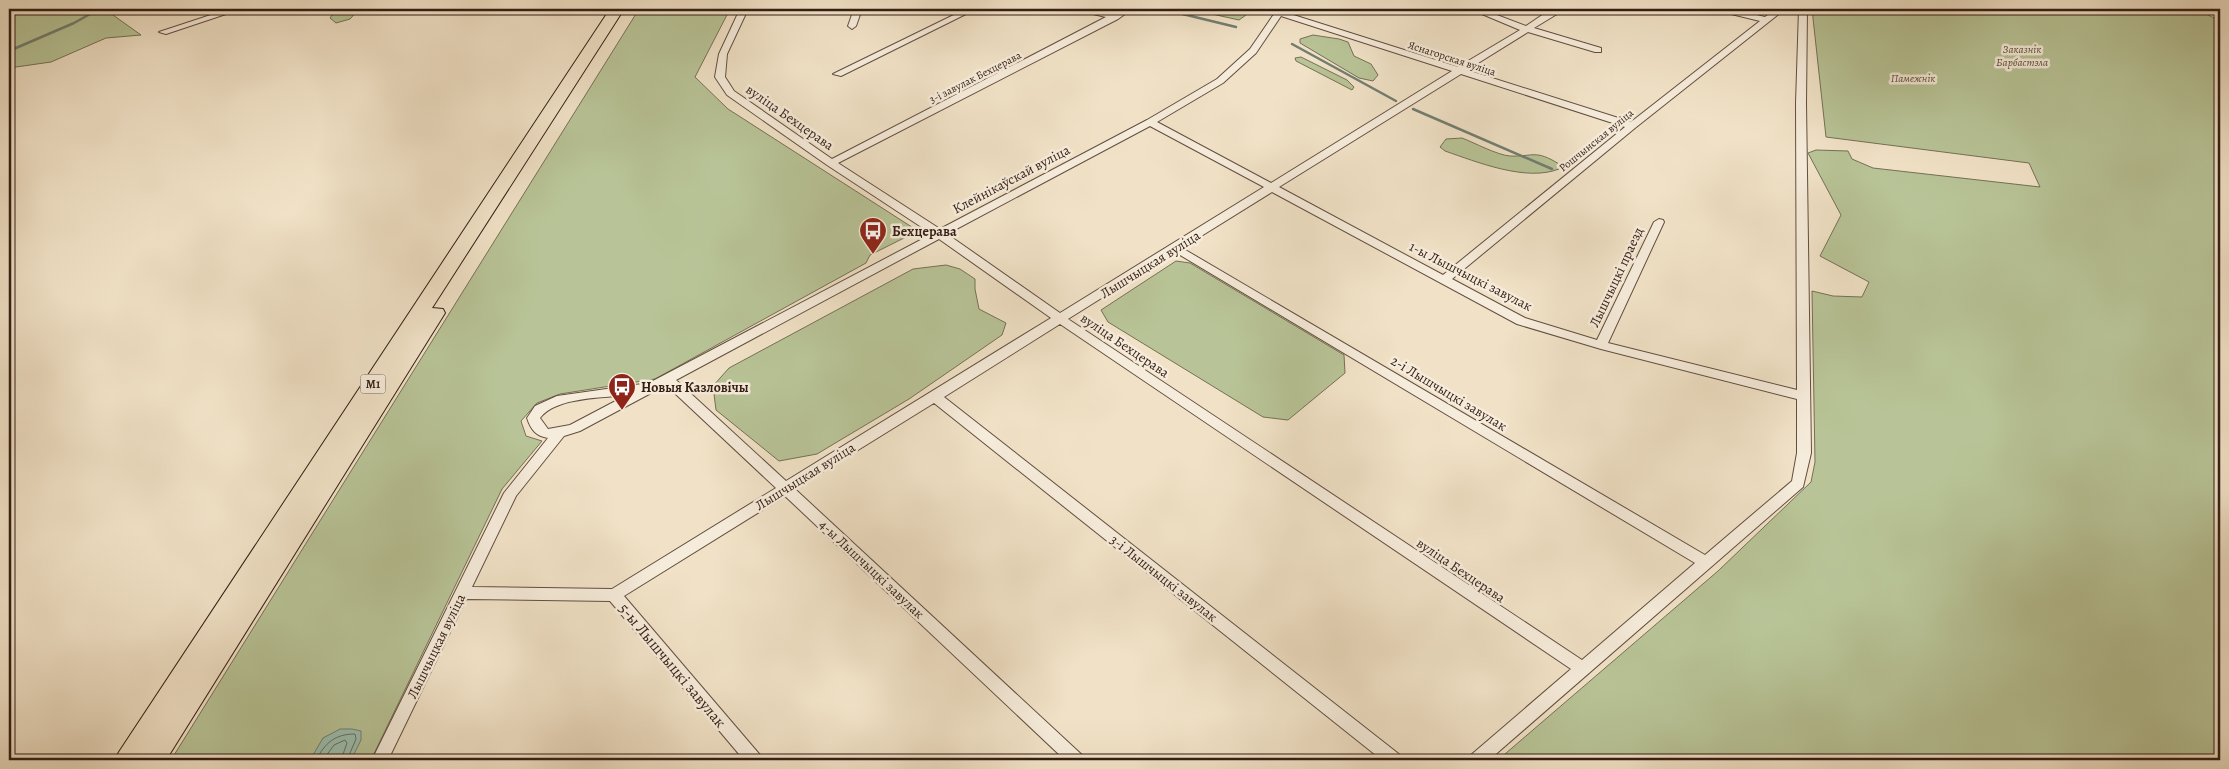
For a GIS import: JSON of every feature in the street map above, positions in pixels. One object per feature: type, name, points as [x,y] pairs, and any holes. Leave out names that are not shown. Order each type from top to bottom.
[{"type":"highway","name":"М1","points":[[128,760],[618,9]]},
{"type":"highway","name":"М1","points":[[151,760],[629,9]]},
{"type":"street","points":[[163,32],[237,9]]},
{"type":"street","name":"вуліца Бехцерава","points":[[744,9],[723,54],[720,76],[730,93],[831,164],[940,234],[1060,320],[1582,669]]},
{"type":"street","points":[[852,26],[858,9]]},
{"type":"street","points":[[838,74],[972,9]]},
{"type":"street","points":[[1083,9],[1115,17]]},
{"type":"street","name":"3-і завулак Бехцерава","points":[[831,164],[1128,9]]},
{"type":"street","name":"Яснагорская вуліца","points":[[1267,9],[1280,11],[1459,72],[1632,126]]},
{"type":"street","points":[[1474,9],[1526,29],[1598,50]]},
{"type":"street","name":"Лышчыцкая вуліца","points":[[614,595],[933,395],[1060,320],[1459,72],[1556,9]]},
{"type":"street","points":[[1722,9],[1765,20]]},
{"type":"street","name":"Рошчынская вуліца","points":[[1444,280],[1632,126],[1781,9]]},
{"type":"street","points":[[1477,760],[1708,563],[1798,483],[1804,453],[1801,103],[1803,9]]},
{"type":"street","name":"Клейнікаўскай вуліца","points":[[651,387],[1150,122],[1220,81],[1254,51],[1280,11]]},
{"type":"street","name":"1-ы Лышчыцкі завулак","points":[[1150,122],[1521,321],[1601,345],[1803,396]]},
{"type":"street","name":"Лышчыцкі праезд","points":[[1601,345],[1658,222]]},
{"type":"street","name":"2-і Лышчыцкі завулак","points":[[1175,248],[1708,563]]},
{"type":"street","name":"4-ы Лышчыцкі завулак","points":[[668,379],[1076,760]]},
{"type":"street","points":[[651,387],[575,428],[559,434],[540,432],[535,427],[533,418],[547,404],[557,400],[651,387]]},
{"type":"street","name":"3-і Лышчыцкі завулак","points":[[933,395],[1394,760]]},
{"type":"street","name":"Лышчыцкая вуліца","points":[[380,760],[511,493],[559,434]]},
{"type":"street","name":"5-ы Лышчыцкі завулак","points":[[461,593],[614,595],[754,760]]},
{"type":"green space","points":[[9,9],[124,9],[113,15],[141,35],[106,38],[51,62],[9,68]]},
{"type":"green space","points":[[336,9],[359,9],[350,19],[336,23],[330,18]]},
{"type":"green space","points":[[639,9],[730,9],[695,77],[728,109],[918,231],[870,255],[866,263],[655,379],[560,394],[537,403],[521,421],[526,436],[542,441],[502,489],[371,760],[171,760]]},
{"type":"green space","points":[[1198,9],[1243,9],[1246,15],[1239,20]]},
{"type":"green space","points":[[1812,9],[2196,9],[2220,21],[2220,760],[1498,760],[1718,571],[1811,482],[1815,462],[1812,291],[1833,296],[1862,297],[1869,282],[1820,256],[1841,215],[1808,153],[1816,150],[1848,151],[1852,159],[1873,168],[2040,187],[2029,163],[1826,137]]},
{"type":"green space","points":[[1313,35],[1348,42],[1354,56],[1371,64],[1378,75],[1373,81],[1359,78],[1300,43],[1300,39]]},
{"type":"green space","points":[[1301,57],[1347,80],[1354,87],[1352,90],[1296,61],[1295,58]]},
{"type":"green space","points":[[1462,138],[1505,155],[1539,155],[1559,164],[1559,169],[1532,173],[1517,172],[1472,160],[1445,151],[1440,147],[1446,139]]},
{"type":"green space","points":[[1176,261],[1190,263],[1344,355],[1345,373],[1288,420],[1263,417],[1108,322],[1101,310]]},
{"type":"green space","points":[[946,265],[960,269],[975,279],[979,309],[1006,323],[1002,335],[909,399],[817,454],[779,461],[716,410],[713,386],[729,368],[913,269]]},
{"type":"water","points":[[340,729],[361,731],[361,740],[351,760],[310,760],[323,738]]},
{"type":"waterway","points":[[9,51],[74,23],[99,9]]},
{"type":"waterway","points":[[1162,9],[1236,27]]},
{"type":"waterway","points":[[1292,44],[1396,101]]},
{"type":"waterway","points":[[1413,109],[1552,169]]},
{"type":"place","name":"Бехцерава","points":[[873,255]]},
{"type":"place","name":"Новыя Казловічы","points":[[622,411]]},
{"type":"park label","name":"Заказнік Барбастэла","points":[[2022,55]]},
{"type":"park label","name":"Памежнік","points":[[1913,78]]}]
